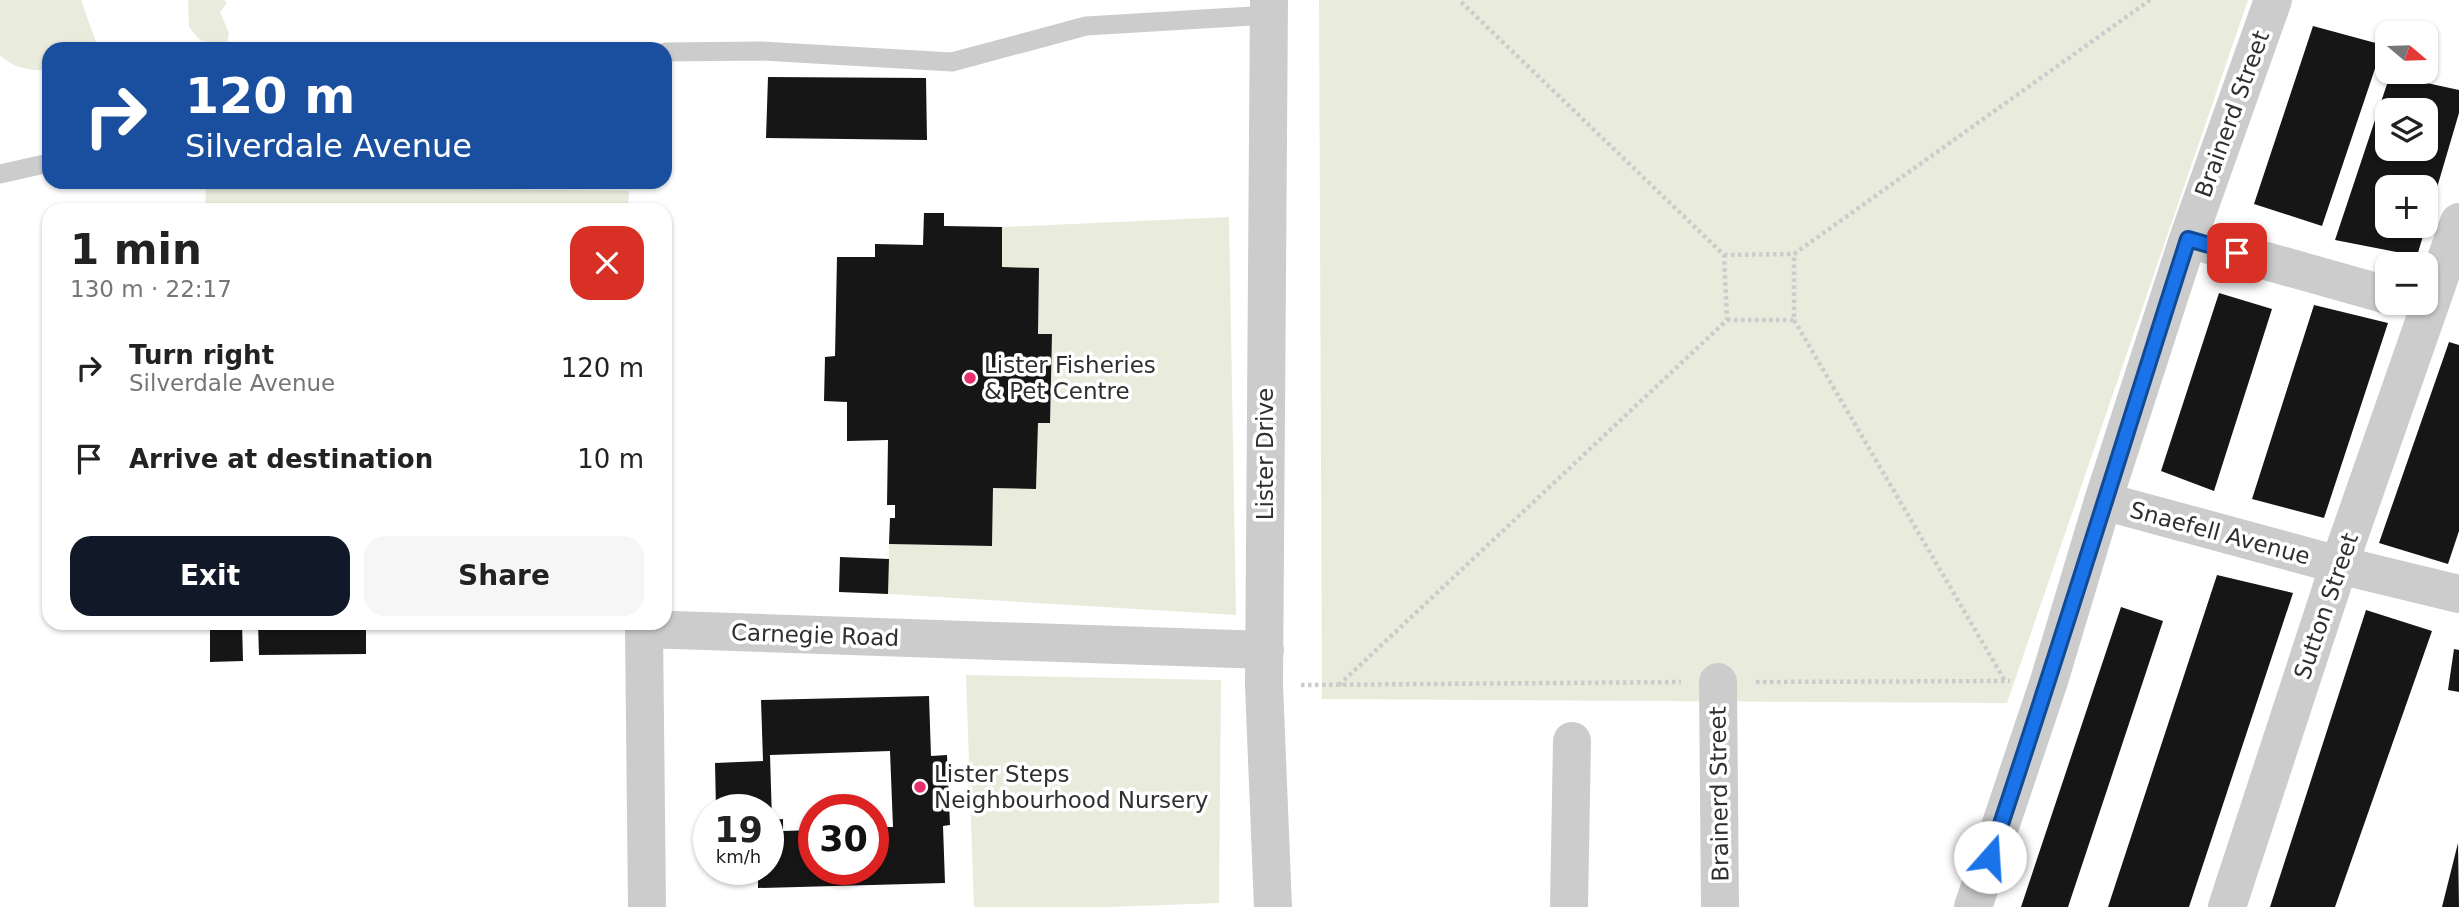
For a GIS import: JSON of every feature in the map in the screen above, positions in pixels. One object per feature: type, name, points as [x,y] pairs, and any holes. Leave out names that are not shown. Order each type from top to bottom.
[{"type":"street","name":"Brainerd Street","points":[[1973,907],[2049,681],[2188,239],[2273,0]]},
{"type":"street","name":"Lister Drive","points":[[1269,8],[1264,668],[1273,907]]},
{"type":"street","name":"Sutton Street","points":[[2438,297],[2459,222]]},
{"type":"street","points":[[2188,239],[2375,292]]},
{"type":"street","name":"Sutton Street","points":[[2227,907],[2339,565],[2432,315]]},
{"type":"street","name":"Snaefell Avenue","points":[[2104,501],[2339,565],[2459,594]]},
{"type":"street","name":"Carnegie Road","points":[[672,628],[1264,668]]},
{"type":"street","name":"Carnegie Road","points":[[643,630],[646,907]]},
{"type":"street","name":"Brainerd Street","points":[[1718,682],[1720,907]]},
{"type":"street","points":[[1569,907],[1572,741]]},
{"type":"lane","points":[[672,52],[761,51],[953,62],[1086,26],[1269,8]]},
{"type":"lane","points":[[0,174],[42,165]]},
{"type":"path","points":[[1459,0],[1724,255],[1727,320]]},
{"type":"path","points":[[1724,255],[1794,254],[2150,0]]},
{"type":"path","points":[[1794,254],[1794,320],[2005,681]]},
{"type":"path","points":[[1339,685],[1727,320],[1794,320]]},
{"type":"path","points":[[1264,668],[1339,685],[2049,681]]},
{"type":"green space","points":[[0,0],[81,0],[96,42],[42,42],[42,70],[16,66],[0,55]]},
{"type":"green space","points":[[188,0],[224,0],[227,3],[220,12],[229,33],[227,42],[201,41],[189,27]]},
{"type":"green space","points":[[1319,0],[2248,0],[2007,703],[1322,699]]},
{"type":"green space","points":[[206,189],[629,191],[628,203],[205,203]]},
{"type":"green space","points":[[1229,217],[1236,615],[888,594],[889,544],[992,546],[993,488],[1036,488],[1038,423],[1050,423],[1051,334],[1038,334],[1039,268],[1002,267],[1002,227]]},
{"type":"green space","points":[[966,675],[1221,680],[1219,903],[1109,907],[974,907]]},
{"type":"building","points":[[2313,26],[2375,43],[2375,69],[2322,226],[2254,204]]},
{"type":"building","points":[[768,77],[926,78],[927,140],[766,138]]},
{"type":"building","points":[[2387,84],[2431,84],[2459,90],[2459,113],[2438,184],[2438,175],[2375,175],[2375,238],[2422,238],[2418,252],[2396,252],[2335,240],[2375,120],[2375,161],[2438,161],[2438,98],[2382,98]]},
{"type":"building","name":"Lister Fisheries & Pet Centre","points":[[924,213],[944,213],[944,226],[1002,227],[1002,267],[1039,268],[1038,334],[1052,334],[1050,423],[1038,423],[1036,489],[993,488],[992,546],[889,544],[890,518],[895,518],[895,505],[887,505],[888,440],[847,441],[847,402],[824,401],[825,357],[835,356],[837,257],[875,257],[875,244],[923,245]]},
{"type":"building","points":[[2219,293],[2272,309],[2214,491],[2161,471]]},
{"type":"building","points":[[2314,305],[2388,323],[2324,518],[2252,499]]},
{"type":"building","points":[[2449,342],[2459,345],[2459,531],[2448,564],[2379,543]]},
{"type":"building","points":[[840,557],[889,559],[888,594],[839,592]]},
{"type":"building","points":[[2217,575],[2293,593],[2189,907],[2108,907]]},
{"type":"building","points":[[2121,607],[2163,621],[2068,907],[2021,907]]},
{"type":"building","points":[[2366,610],[2432,631],[2335,907],[2270,907]]},
{"type":"building","points":[[210,630],[242,630],[243,661],[210,662]]},
{"type":"building","points":[[258,630],[366,630],[366,654],[259,655]]},
{"type":"building","points":[[2454,649],[2459,650],[2459,692],[2448,690]]},
{"type":"building","name":"Lister Steps Neighbourhood Nursery","points":[[929,696],[931,756],[947,755],[950,825],[943,826],[945,883],[889,884],[889,827],[893,827],[890,751],[770,755],[771,794],[716,794],[715,763],[763,761],[761,700]]},
{"type":"building","name":"Lister Steps Neighbourhood Nursery","points":[[784,831],[798,831],[798,885],[870,885],[758,888],[758,885],[784,885]]},
{"type":"building","points":[[2458,843],[2459,907],[2442,907]]},
{"type":"place","name":"Lister Fisheries & Pet Centre","points":[[970,378]]},
{"type":"place","name":"Lister Steps Neighbourhood Nursery","points":[[920,787]]},
{"type":"route","points":[[1990,857],[2049,681],[2188,239],[2237,253]]}]
